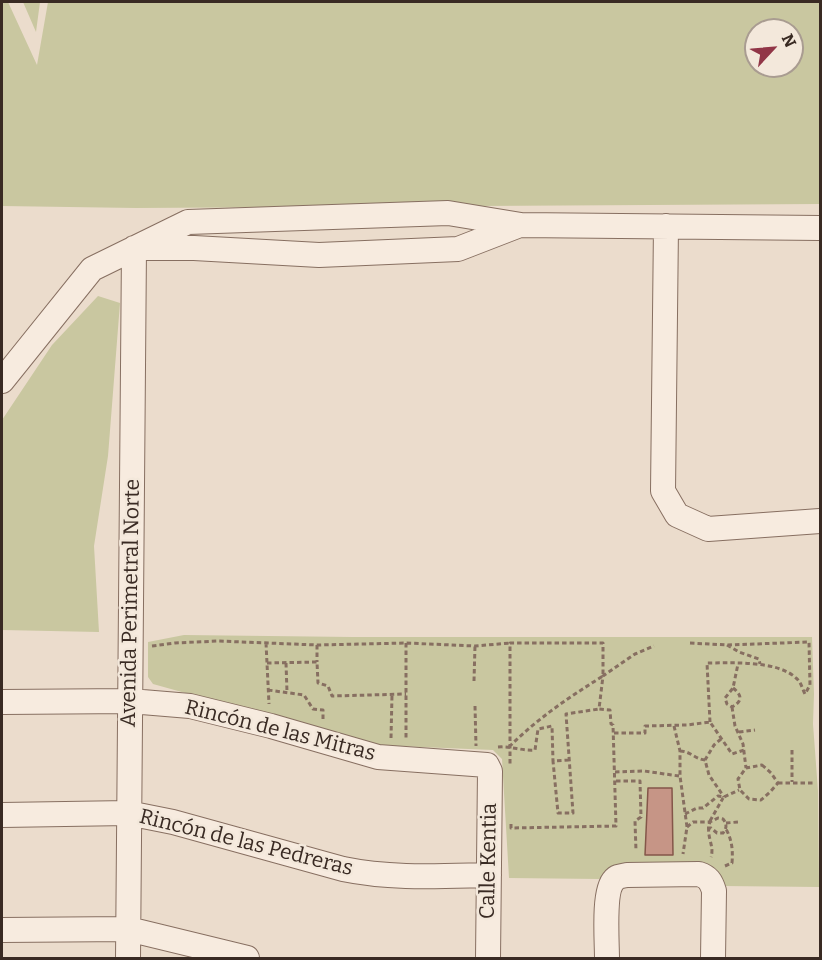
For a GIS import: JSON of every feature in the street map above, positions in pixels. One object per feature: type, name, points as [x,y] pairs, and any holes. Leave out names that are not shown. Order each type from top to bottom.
[{"type":"street","points":[[2,381],[92,269],[188,222],[448,213],[521,225],[820,228]]},
{"type":"street","points":[[134,248],[194,248],[319,255],[458,249],[521,225]]},
{"type":"street","points":[[666,226],[663,491],[677,514],[708,529],[820,521]]},
{"type":"street","name":"Avenida Perimetral Norte","points":[[128,958],[134,248]]},
{"type":"street","name":"Rincón de las Mitras","points":[[2,702],[130,701],[190,706],[271,726],[378,757],[491,760]]},
{"type":"street","name":"Calle Kentia","points":[[488,958],[491,760]]},
{"type":"street","name":"Rincón de las Pedreras","points":[[2,815],[128,813],[173,822],[368,874],[393,877],[489,875]]},
{"type":"street","points":[[607,958],[608,892],[613,880],[618,876],[627,875],[699,874],[706,876],[714,870]]},
{"type":"street","points":[[713,958],[714,870]]},
{"type":"street","points":[[2,930],[128,929],[248,958]]},
{"type":"path","points":[[152,655],[152,645],[218,641],[317,645],[406,643],[475,646],[510,643],[603,643],[603,676],[599,709]]},
{"type":"path","points":[[690,643],[727,645],[809,642],[810,685],[805,694],[793,675],[760,664],[706,663],[710,722],[732,754],[744,750]]},
{"type":"path","points":[[266,643],[270,711]]},
{"type":"path","points":[[399,743],[406,743],[406,643]]},
{"type":"path","points":[[509,747],[510,643]]},
{"type":"path","points":[[317,645],[318,683],[328,686],[332,696],[406,694]]},
{"type":"path","points":[[727,645],[759,659],[760,664]]},
{"type":"path","points":[[474,681],[475,646]]},
{"type":"path","points":[[475,706],[491,760],[551,710],[635,654],[654,646]]},
{"type":"path","points":[[267,663],[317,662]]},
{"type":"path","points":[[286,663],[287,692]]},
{"type":"path","points":[[738,664],[734,688],[725,698],[727,704],[732,707],[735,726],[744,750],[746,768],[738,779],[740,790],[749,799],[761,800],[778,783],[813,783]]},
{"type":"path","points":[[732,707],[741,699],[734,688]]},
{"type":"path","points":[[268,690],[304,695],[313,709],[323,710],[322,724]]},
{"type":"path","points":[[391,742],[392,695]]},
{"type":"path","points":[[509,747],[522,751],[535,750],[538,729],[552,726],[558,813],[573,813],[566,714],[599,709],[610,710],[614,733],[616,826],[511,828],[511,816]]},
{"type":"path","points":[[614,733],[645,733],[645,726],[710,722]]},
{"type":"path","points":[[674,726],[680,751],[680,776],[687,827],[683,857]]},
{"type":"path","points":[[739,732],[755,730]]},
{"type":"path","points":[[722,738],[714,745],[705,760],[708,776],[724,797]]},
{"type":"path","points":[[792,750],[792,782]]},
{"type":"path","points":[[680,751],[705,760]]},
{"type":"path","points":[[553,761],[569,760]]},
{"type":"path","points":[[746,768],[762,765],[778,783]]},
{"type":"path","points":[[615,772],[644,771],[680,776]]},
{"type":"path","points":[[616,781],[640,781],[641,818],[635,821],[636,851]]},
{"type":"path","points":[[685,814],[697,808],[703,808],[718,796],[724,797],[740,790]]},
{"type":"path","points":[[687,827],[693,822],[710,822],[718,818],[723,819],[730,838],[732,863],[714,870],[708,828],[710,822],[724,797]]},
{"type":"path","points":[[726,823],[738,822]]},
{"type":"path","points":[[708,828],[717,834],[723,833],[726,829]]},
{"type":"shaded area","points":[[2,2],[8,2],[37,65],[48,2],[820,2],[820,204],[136,208],[2,206]]},
{"type":"shaded area","points":[[23,2],[40,2],[36,32]]},
{"type":"shaded area","points":[[98,296],[120,303],[108,456],[94,546],[99,632],[2,630],[2,420],[52,345]]},
{"type":"shaded area","points":[[184,635],[812,637],[819,887],[723,886],[705,864],[624,863],[612,866],[599,879],[509,878],[502,759],[493,750],[372,745],[153,684],[148,677],[148,642]]},
{"type":"building","points":[[648,788],[672,788],[673,855],[645,855]]}]
